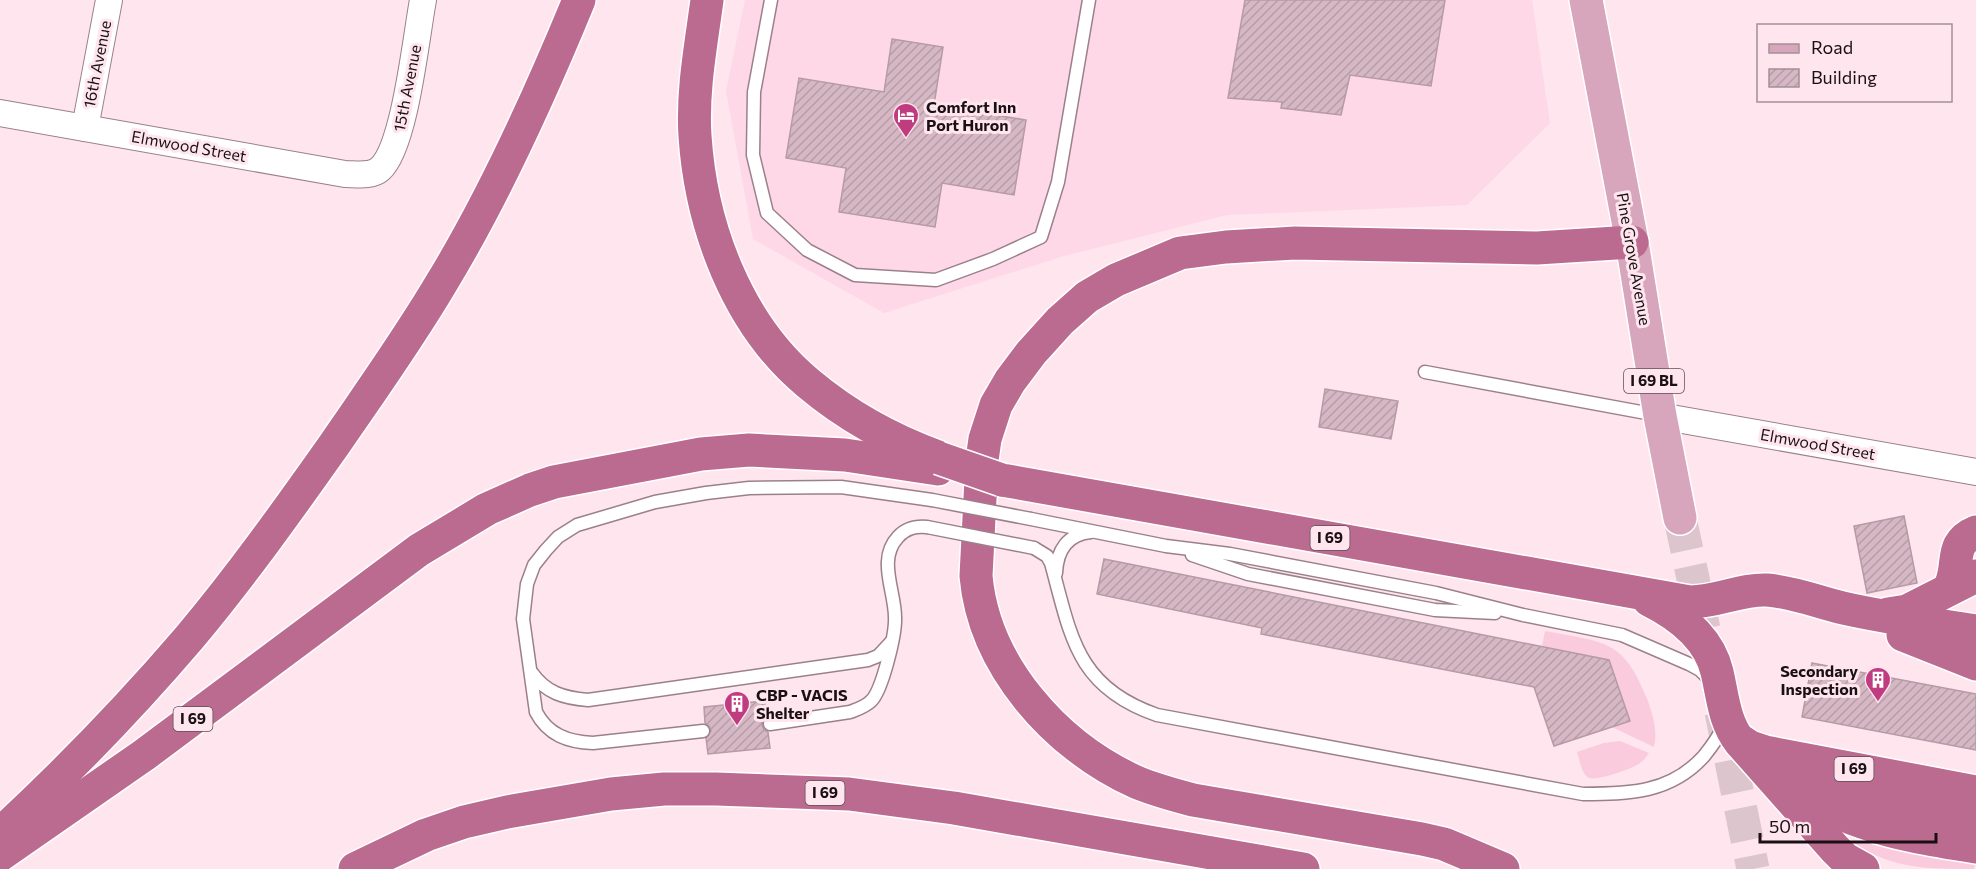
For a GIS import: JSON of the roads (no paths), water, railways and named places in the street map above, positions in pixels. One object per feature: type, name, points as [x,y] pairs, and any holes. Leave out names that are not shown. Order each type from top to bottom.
[{"type":"highway","points":[[0,834],[60,779],[190,637],[261,547],[357,413],[443,281],[502,172],[546,79],[579,0]]},
{"type":"highway","points":[[707,0],[696,80],[695,134],[698,167],[710,224],[732,280],[758,327],[807,383],[888,436],[936,475]]},
{"type":"highway","points":[[1503,869],[1444,844],[1422,839],[1193,800],[1165,793],[1137,782],[1086,753],[1048,720],[1030,700],[1000,654],[984,613],[977,591],[976,576],[985,439],[996,405],[1010,381],[1060,321],[1087,297],[1116,280],[1180,253],[1226,247],[1295,243],[1537,248],[1632,242]]},
{"type":"highway","name":"I 69","points":[[0,855],[144,755],[381,576],[418,550],[471,518],[530,490],[554,482],[701,454],[749,450],[845,455],[936,475],[1002,480],[1697,602],[1721,599],[1742,592],[1765,590],[1795,594],[1976,651]]},
{"type":"highway","points":[[1955,592],[1959,547],[1967,536],[1976,532]]},
{"type":"highway","name":"I 69","points":[[1976,557],[1955,592],[1949,608],[1976,612]]},
{"type":"highway","name":"I 69","points":[[1626,590],[1662,606],[1706,645],[1712,657],[1732,725],[1750,747],[1765,752],[1976,792]]},
{"type":"highway","name":"I 69","points":[[1893,623],[1897,614],[1955,592]]},
{"type":"highway","name":"I 69","points":[[1893,623],[1976,631]]},
{"type":"highway","name":"I 69","points":[[1893,623],[1976,664]]},
{"type":"highway","name":"I 69","points":[[1732,725],[1773,771],[1822,804],[1862,822],[1904,834],[1976,847]]},
{"type":"highway","name":"I 69","points":[[1732,725],[1855,866]]},
{"type":"highway","name":"I 69","points":[[1773,771],[1812,785],[1976,820]]},
{"type":"highway","name":"I 69","points":[[355,869],[426,835],[464,822],[507,812],[601,796],[664,789],[849,794],[954,808],[1303,869]]},
{"type":"main road","name":"Pine Grove Avenue","points":[[1586,0],[1632,242],[1660,416],[1680,518]]},
{"type":"street","name":"16th Avenue","points":[[85,128],[109,0]]},
{"type":"street","name":"15th Avenue","points":[[379,171],[391,157],[399,130],[423,0]]},
{"type":"street","name":"Elmwood Street","points":[[0,113],[345,174],[366,175],[379,171]]},
{"type":"street","name":"Elmwood Street","points":[[1660,416],[1976,472]]},
{"type":"lane","points":[[771,0],[754,93],[753,155],[767,213],[807,250],[855,275],[936,280],[993,259],[1041,237],[1058,182],[1089,0]]},
{"type":"lane","points":[[1425,372],[1660,416]]},
{"type":"lane","points":[[703,731],[593,743],[571,741],[547,729],[536,712],[523,619],[527,584],[534,565],[546,550],[558,537],[577,525],[655,502],[749,488],[841,487],[936,475],[1031,519],[1166,546],[1248,574],[1435,610],[1523,615],[1613,632],[1640,641],[1700,670],[1709,678],[1732,725]]},
{"type":"lane","points":[[770,724],[850,712],[872,701],[879,690],[892,641],[896,615],[887,567],[888,554],[892,544],[907,529],[917,526],[1034,548],[1047,556],[1076,650],[1086,665],[1111,692],[1126,702],[1157,715],[1583,794],[1617,794],[1662,786],[1674,781],[1697,763],[1717,739],[1725,722],[1732,725]]},
{"type":"lane","points":[[1056,580],[1056,564],[1064,546],[1071,538],[1081,533],[1096,531]]},
{"type":"lane","points":[[531,672],[544,688],[555,694],[572,699],[588,700],[868,660],[878,656],[892,641]]},
{"type":"tunnel","points":[[1680,518],[1704,629]]},
{"type":"tunnel","points":[[1721,712],[1753,869]]},
{"type":"place","name":"Comfort Inn Port Huron","points":[[906,139]]},
{"type":"place","name":"Secondary Inspection","points":[[1878,703]]},
{"type":"place","name":"CBP - VACIS Shelter","points":[[737,727]]}]
